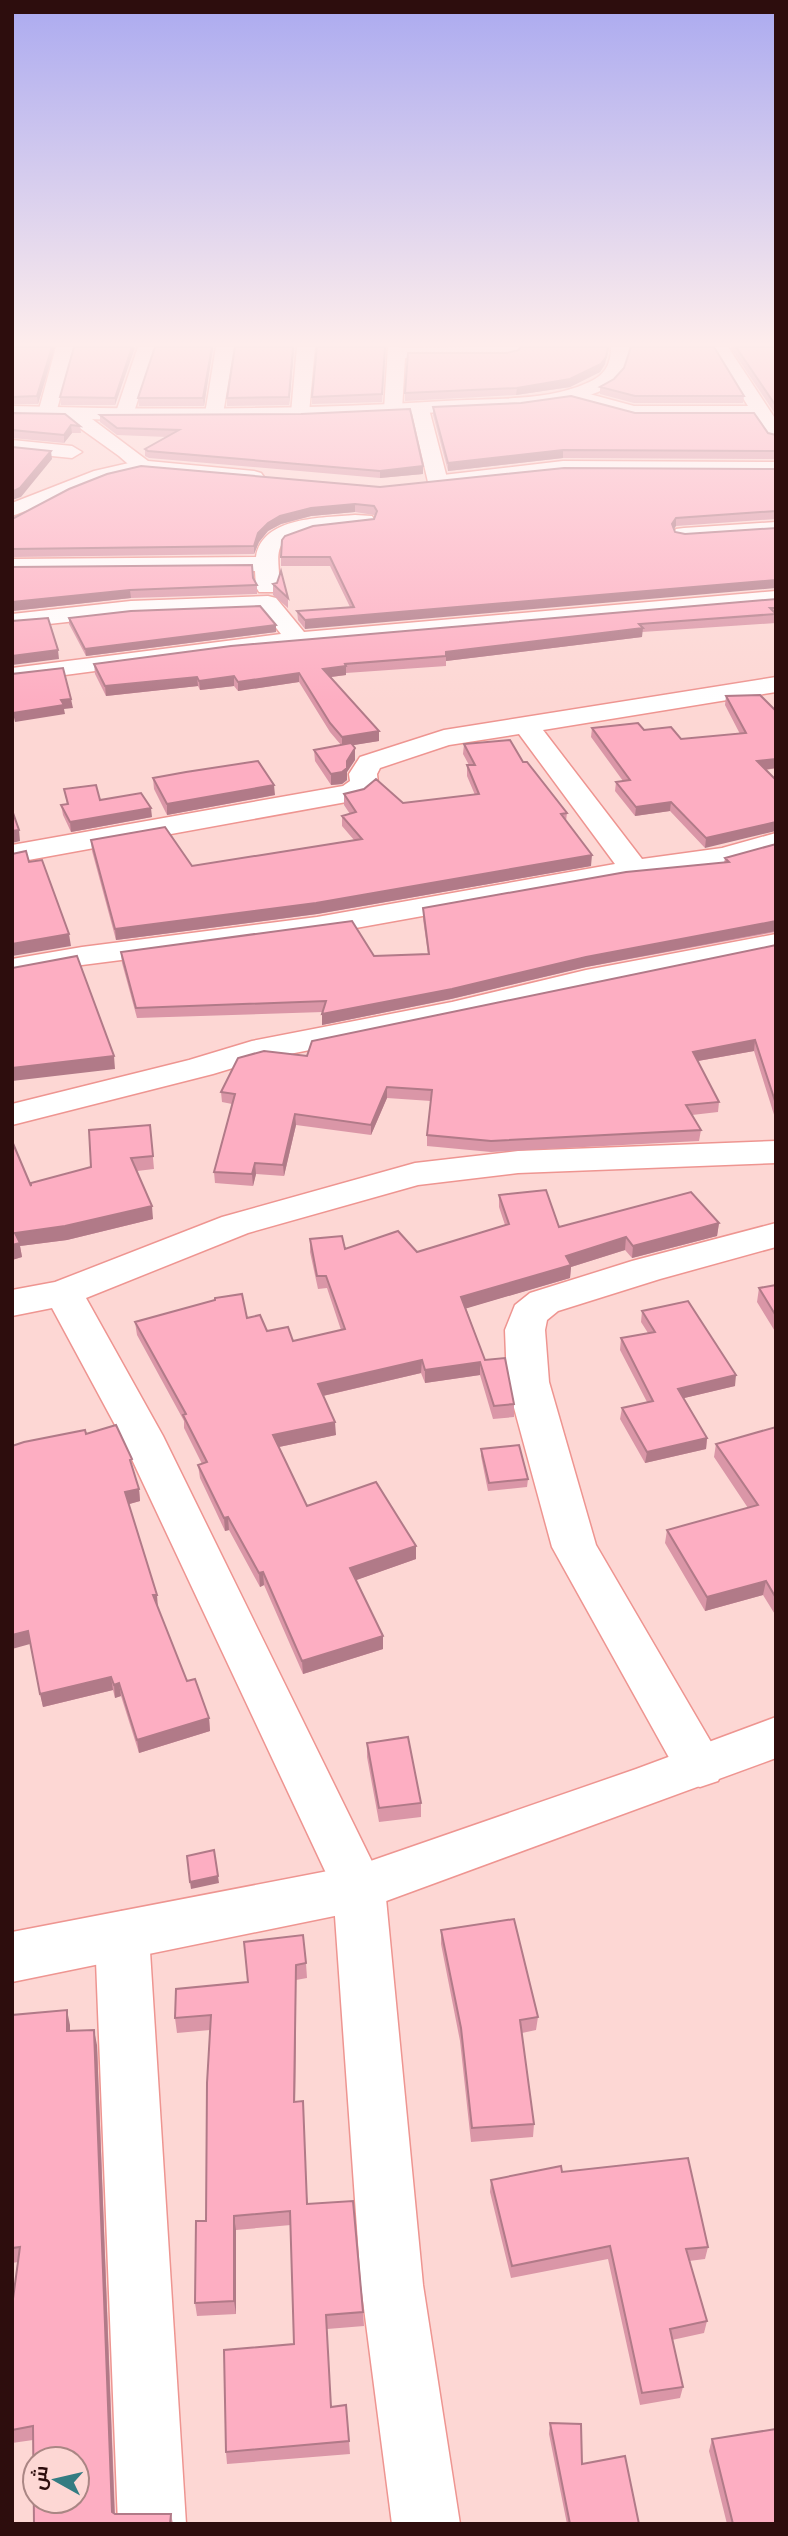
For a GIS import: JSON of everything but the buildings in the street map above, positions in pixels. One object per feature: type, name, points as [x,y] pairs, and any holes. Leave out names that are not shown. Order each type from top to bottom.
[{"type":"street","points":[[434,465],[438,482]]},
{"type":"street","points":[[12,510],[101,475],[142,466],[277,479]]},
{"type":"street","points":[[417,485],[563,467],[776,468]]},
{"type":"street","points":[[44,477],[69,487]]},
{"type":"street","points":[[298,640],[268,603],[267,564],[271,541],[278,535],[296,530],[365,521]]},
{"type":"street","points":[[684,534],[776,528]]},
{"type":"street","points":[[12,566],[267,564]]},
{"type":"street","points":[[12,675],[130,658],[298,640],[776,598]]},
{"type":"street","points":[[12,621],[131,608],[268,603]]},
{"type":"street","points":[[12,854],[352,793],[364,785],[363,774],[369,763],[444,738],[776,684]]},
{"type":"street","points":[[525,724],[634,869]]},
{"type":"street","points":[[12,969],[82,956],[317,926],[634,869],[724,856],[776,842]]},
{"type":"street","points":[[12,1115],[201,1067],[253,1051],[452,1012],[586,980],[776,943]]},
{"type":"street","points":[[12,1303],[63,1293],[234,1226],[415,1174],[518,1162],[776,1152]]},
{"type":"street","points":[[700,1766],[574,1547],[528,1382],[524,1330],[529,1314],[544,1302],[646,1270],[776,1235]]},
{"type":"street","points":[[63,1293],[142,1436],[359,1888],[392,2285],[426,2524]]},
{"type":"street","points":[[12,1957],[359,1888],[776,1737]]},
{"type":"street","points":[[122,1935],[152,2524]]}]
